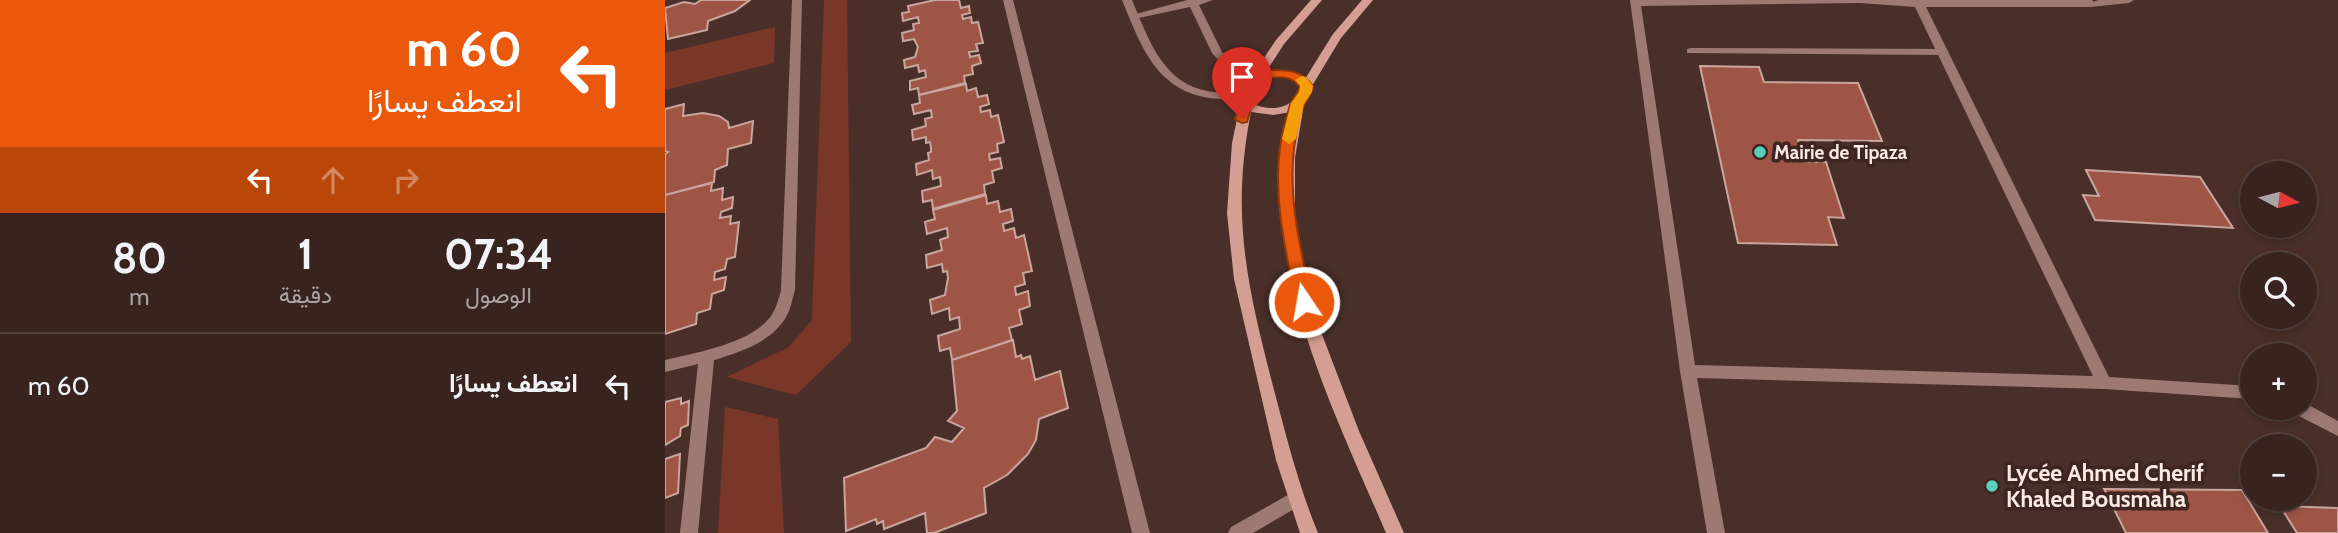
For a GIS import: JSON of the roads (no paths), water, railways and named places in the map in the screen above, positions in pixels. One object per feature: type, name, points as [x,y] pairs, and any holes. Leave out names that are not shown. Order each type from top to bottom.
[{"type":"main road","points":[[1309,533],[1295,499],[1240,285],[1231,202],[1244,101],[1252,81],[1280,42],[1317,0]]},
{"type":"main road","points":[[1244,101],[1256,110],[1270,112],[1298,103],[1337,36],[1368,0]]},
{"type":"main road","points":[[1252,81],[1270,74],[1290,74],[1301,79],[1306,86]]},
{"type":"main road","points":[[1298,103],[1287,147],[1286,199],[1304,302],[1395,533]]},
{"type":"street","points":[[665,366],[707,355],[761,334],[779,315],[788,290],[797,0]]},
{"type":"street","points":[[1008,0],[1141,533]]},
{"type":"street","points":[[1127,0],[1153,60],[1180,85],[1201,93],[1244,101]]},
{"type":"street","points":[[1134,16],[1193,1],[1209,0]]},
{"type":"street","points":[[1716,533],[1688,371],[1636,1],[1857,1],[1919,4],[2129,0]]},
{"type":"street","points":[[1193,1],[1217,53],[1252,81]]},
{"type":"street","points":[[1919,4],[2104,383]]},
{"type":"street","points":[[1691,51],[1943,52]]},
{"type":"street","points":[[689,533],[707,355]]},
{"type":"street","points":[[1688,371],[2104,383],[2240,392]]},
{"type":"street","points":[[2317,418],[2338,429]]},
{"type":"street","points":[[1237,533],[1295,499]]},
{"type":"place","name":"Mairie de Tipaza","points":[[1760,152]]},
{"type":"place","name":"Lycée Ahmed Cherif Khaled Bousmaha","points":[[1992,486]]}]
